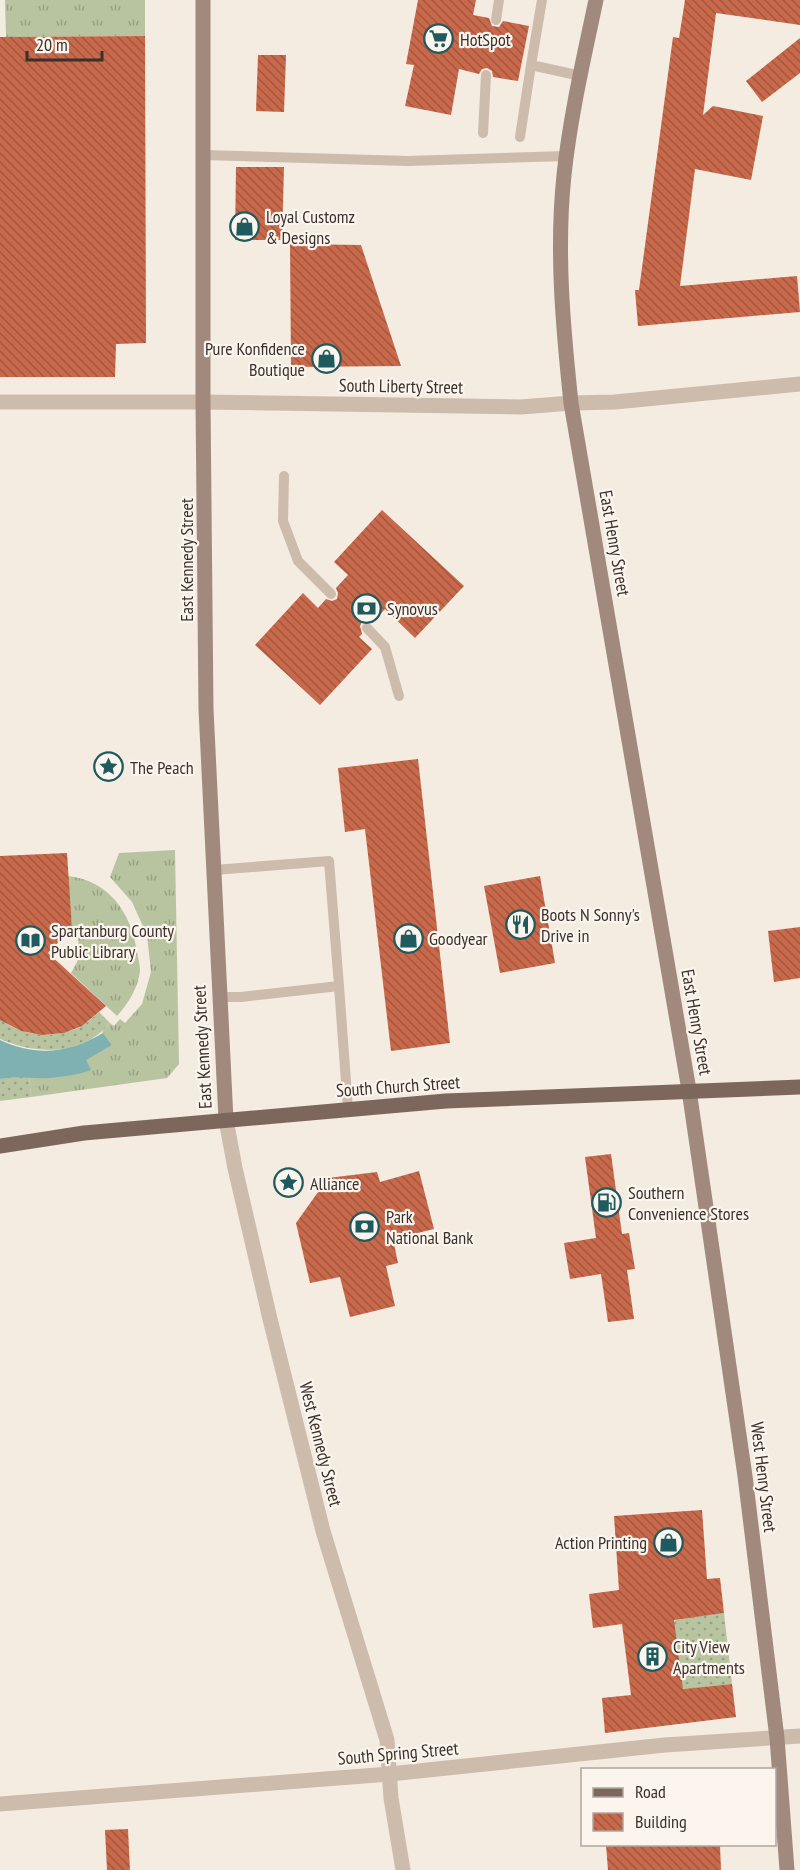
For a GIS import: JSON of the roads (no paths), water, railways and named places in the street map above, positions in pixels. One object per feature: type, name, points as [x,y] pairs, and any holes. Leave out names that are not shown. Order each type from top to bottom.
[{"type":"main road","name":"East Kennedy Street","points":[[203,0],[202,402],[206,709],[225,1120]]},
{"type":"main road","name":"East Henry Street","points":[[596,0],[580,76],[567,156],[561,221],[562,317],[571,402],[689,1090]]},
{"type":"main road","name":"South Church Street","points":[[0,1146],[84,1133],[446,1101],[800,1087]]},
{"type":"main road","name":"West Henry Street","points":[[689,1090],[745,1476],[777,1738],[787,1870]]},
{"type":"street","name":"South Liberty Street","points":[[0,402],[202,402],[521,407],[571,402],[615,402],[800,384]]},
{"type":"street","name":"West Kennedy Street","points":[[225,1120],[270,1319],[320,1520],[387,1740],[391,1798],[403,1870]]},
{"type":"street","name":"South Spring Street","points":[[0,1804],[390,1774],[665,1744],[800,1736]]},
{"type":"lane","points":[[495,20],[499,0]]},
{"type":"lane","points":[[520,137],[542,0]]},
{"type":"lane","points":[[531,66],[580,76]]},
{"type":"lane","points":[[483,133],[486,75]]},
{"type":"lane","points":[[202,155],[408,161],[567,156]]},
{"type":"lane","points":[[284,476],[283,521],[298,561],[331,594]]},
{"type":"lane","points":[[367,628],[385,647],[399,696]]},
{"type":"lane","points":[[214,870],[329,861],[348,1109]]},
{"type":"lane","points":[[220,998],[339,987]]},
{"type":"water","points":[[103,1033],[112,1045],[86,1060],[91,1070],[59,1077],[0,1079],[0,1040],[40,1051],[78,1045]]},
{"type":"place","name":"HotSpot","points":[[439,39]]},
{"type":"place","name":"Loyal Customz & Designs","points":[[245,226]]},
{"type":"place","name":"Pure Konfidence Boutique","points":[[326,358]]},
{"type":"place","name":"Synovus","points":[[366,608]]},
{"type":"place","name":"The Peach","points":[[109,767]]},
{"type":"place","name":"Boots N Sonny's Drive in","points":[[520,924]]},
{"type":"place","name":"Goodyear","points":[[408,938]]},
{"type":"place","name":"Spartanburg County Public Library","points":[[30,940]]},
{"type":"place","name":"Alliance","points":[[289,1183]]},
{"type":"place","name":"Southern Convenience Stores","points":[[607,1202]]},
{"type":"place","name":"Park National Bank","points":[[365,1226]]},
{"type":"place","name":"Action Printing","points":[[668,1542]]},
{"type":"place","name":"City View Apartments","points":[[652,1656]]}]
